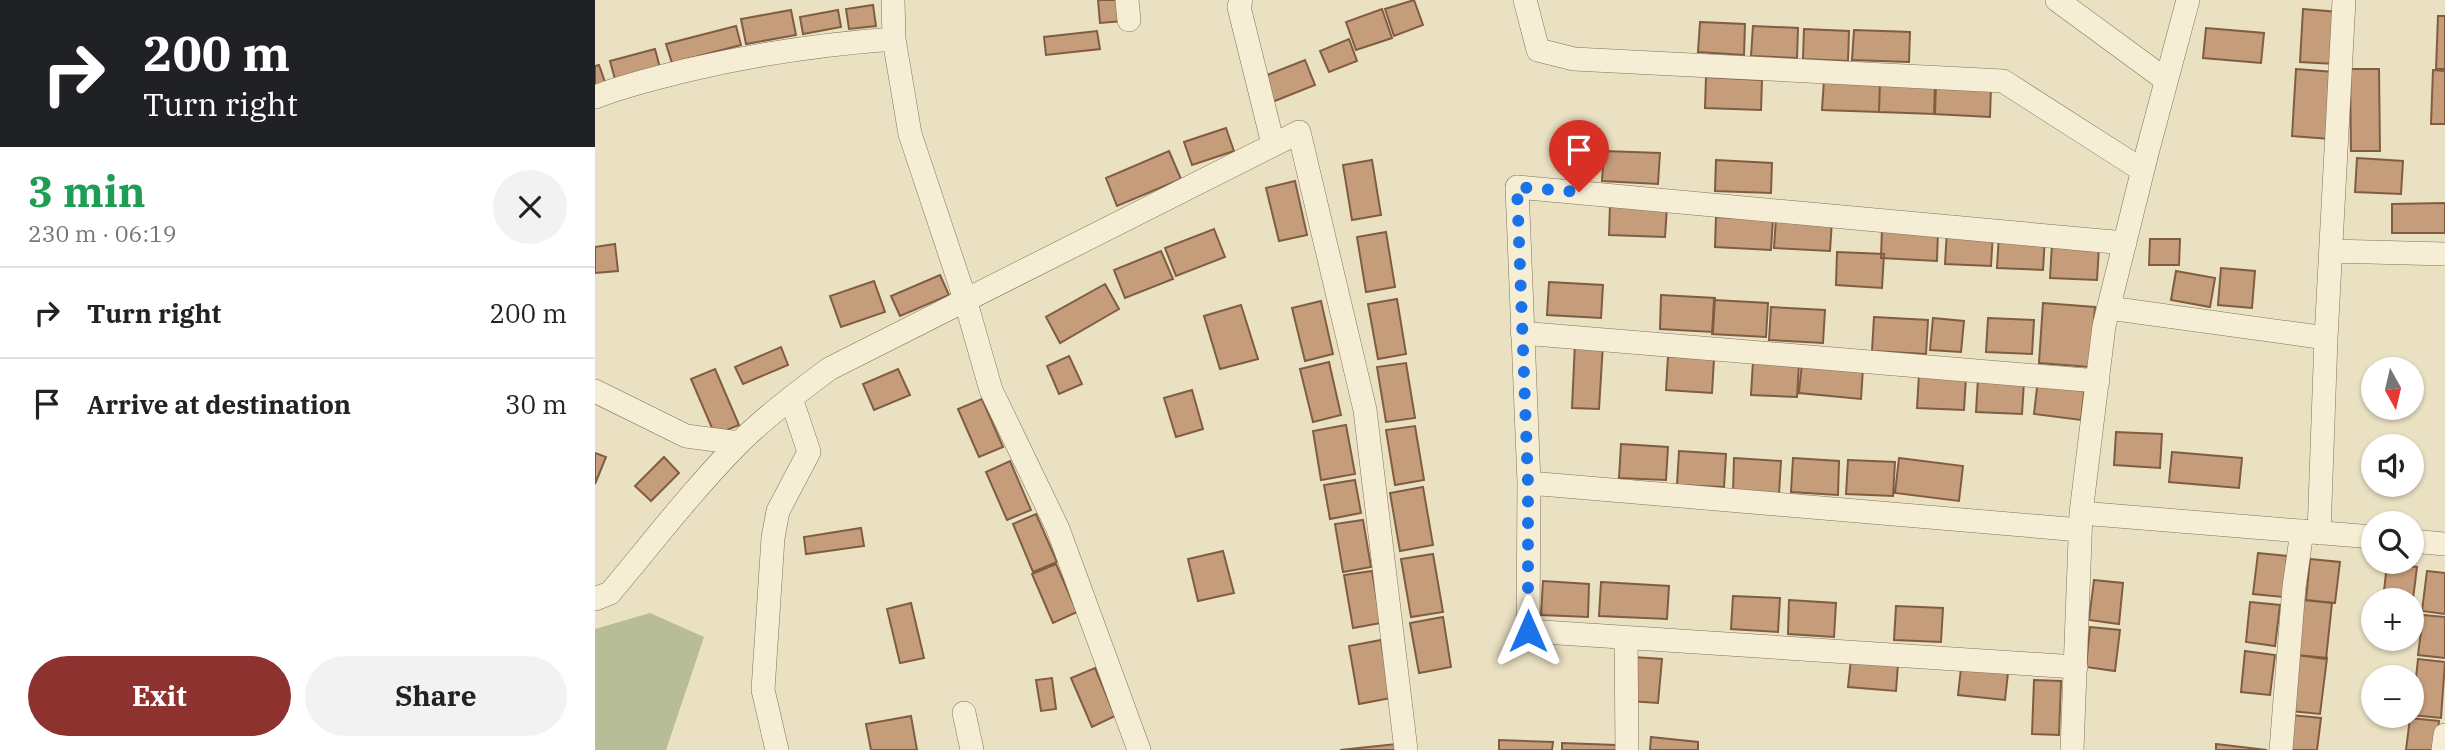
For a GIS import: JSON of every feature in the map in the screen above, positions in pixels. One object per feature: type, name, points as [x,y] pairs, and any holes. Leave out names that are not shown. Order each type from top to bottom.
[{"type":"street","points":[[893,0],[894,38],[910,134],[992,390],[1058,529],[1139,750]]},
{"type":"street","points":[[1241,0],[1239,7],[1273,144]]},
{"type":"street","points":[[1525,0],[1538,50],[1574,59],[2003,81],[2142,170]]},
{"type":"street","points":[[2057,0],[2167,80]]},
{"type":"street","points":[[2072,750],[2081,521],[2109,308],[2142,170],[2188,0]]},
{"type":"street","points":[[2281,750],[2290,627],[2310,532],[2326,338],[2344,0]]},
{"type":"street","points":[[595,97],[620,86],[736,59],[833,43],[894,38]]},
{"type":"street","points":[[595,599],[610,593],[693,492],[739,443],[829,369],[1299,132],[1365,411],[1406,750]]},
{"type":"street","points":[[2075,667],[1528,631],[1528,483],[1517,187],[2125,243]]},
{"type":"street","points":[[2331,251],[2445,254]]},
{"type":"street","points":[[2109,308],[2326,338]]},
{"type":"street","points":[[1522,333],[2098,381]]},
{"type":"street","points":[[595,391],[687,436],[739,443]]},
{"type":"street","points":[[777,750],[763,690],[773,538],[778,511],[809,452],[791,398]]},
{"type":"street","points":[[1528,483],[2081,521],[2361,536]]},
{"type":"street","points":[[2424,542],[2445,544]]},
{"type":"street","points":[[1626,638],[1627,750]]},
{"type":"street","points":[[964,713],[972,750]]},
{"type":"street","points":[[2443,750],[2445,735]]},
{"type":"green space","points":[[650,613],[704,637],[666,750],[595,750],[595,629]]},
{"type":"building","points":[[1098,0],[1121,0],[1123,21],[1100,23]]},
{"type":"building","points":[[1414,0],[1423,25],[1394,36],[1385,9]]},
{"type":"building","points":[[873,5],[876,26],[849,29],[846,9]]},
{"type":"building","points":[[1382,9],[1392,38],[1356,50],[1346,22]]},
{"type":"building","points":[[2303,9],[2339,12],[2335,64],[2300,62]]},
{"type":"building","points":[[791,10],[796,35],[746,44],[741,19]]},
{"type":"building","points":[[838,10],[841,27],[803,34],[800,17]]},
{"type":"building","points":[[2438,16],[2445,16],[2445,69],[2436,69]]},
{"type":"building","points":[[1700,22],[1745,24],[1744,55],[1698,52]]},
{"type":"building","points":[[736,26],[741,45],[672,63],[666,44]]},
{"type":"building","points":[[1753,26],[1798,28],[1797,58],[1751,56]]},
{"type":"building","points":[[2206,28],[2264,33],[2261,63],[2203,58]]},
{"type":"building","points":[[1804,29],[1849,31],[1848,61],[1803,59]]},
{"type":"building","points":[[1854,30],[1910,32],[1909,62],[1852,60]]},
{"type":"building","points":[[1097,31],[1100,49],[1046,55],[1044,37]]},
{"type":"building","points":[[1349,39],[1357,61],[1329,72],[1320,51]]},
{"type":"building","points":[[655,49],[660,68],[615,79],[610,61]]},
{"type":"building","points":[[1305,60],[1315,85],[1267,104],[1257,79]]},
{"type":"building","points":[[599,65],[606,85],[595,89],[595,66]]},
{"type":"building","points":[[2296,69],[2334,72],[2330,139],[2292,136]]},
{"type":"building","points":[[2350,69],[2379,69],[2380,151],[2351,151]]},
{"type":"building","points":[[2433,70],[2445,71],[2445,124],[2431,124]]},
{"type":"building","points":[[1706,77],[1762,80],[1761,110],[1705,108]]},
{"type":"building","points":[[1824,79],[1880,82],[1879,112],[1822,110]]},
{"type":"building","points":[[1880,81],[1936,84],[1935,114],[1879,112]]},
{"type":"building","points":[[1935,84],[1991,87],[1990,117],[1934,114]]},
{"type":"building","points":[[1226,128],[1234,151],[1192,165],[1184,142]]},
{"type":"building","points":[[1169,151],[1181,179],[1117,206],[1106,178]]},
{"type":"building","points":[[1604,151],[1660,153],[1658,184],[1602,181]]},
{"type":"building","points":[[2357,158],[2403,161],[2401,194],[2355,192]]},
{"type":"building","points":[[1372,160],[1381,215],[1352,220],[1343,165]]},
{"type":"building","points":[[1716,160],[1772,163],[1771,193],[1715,191]]},
{"type":"building","points":[[1295,181],[1307,235],[1279,241],[1266,188]]},
{"type":"building","points":[[2445,203],[2445,233],[2392,233],[2392,204]]},
{"type":"building","points":[[1610,205],[1667,207],[1665,237],[1609,235]]},
{"type":"building","points":[[1716,217],[1773,219],[1771,250],[1715,247]]},
{"type":"building","points":[[1776,218],[1832,220],[1830,251],[1774,248]]},
{"type":"building","points":[[1882,228],[1938,230],[1937,261],[1881,258]]},
{"type":"building","points":[[1214,229],[1225,257],[1176,276],[1165,248]]},
{"type":"building","points":[[1947,230],[1993,232],[1991,266],[1945,264]]},
{"type":"building","points":[[1386,232],[1395,287],[1366,292],[1357,237]]},
{"type":"building","points":[[1999,234],[2045,237],[2043,270],[1997,268]]},
{"type":"building","points":[[2150,239],[2180,239],[2179,265],[2149,265]]},
{"type":"building","points":[[615,244],[618,271],[595,273],[595,247]]},
{"type":"building","points":[[2052,244],[2099,247],[2097,280],[2050,278]]},
{"type":"building","points":[[1161,251],[1173,279],[1125,298],[1114,270]]},
{"type":"building","points":[[1837,252],[1884,254],[1882,288],[1836,285]]},
{"type":"building","points":[[2221,268],[2255,271],[2252,308],[2218,305]]},
{"type":"building","points":[[2176,271],[2215,278],[2210,307],[2171,300]]},
{"type":"building","points":[[940,275],[949,295],[900,316],[891,296]]},
{"type":"building","points":[[874,281],[885,312],[841,327],[830,296]]},
{"type":"building","points":[[1549,282],[1603,285],[1601,318],[1547,315]]},
{"type":"building","points":[[1105,284],[1119,309],[1060,343],[1046,317]]},
{"type":"building","points":[[1661,295],[1715,298],[1713,332],[1660,329]]},
{"type":"building","points":[[1397,299],[1406,354],[1378,359],[1368,304]]},
{"type":"building","points":[[1714,300],[1768,303],[1766,337],[1712,334]]},
{"type":"building","points":[[1321,301],[1333,354],[1305,361],[1292,308]]},
{"type":"building","points":[[2043,303],[2095,307],[2090,367],[2039,363]]},
{"type":"building","points":[[1241,305],[1258,359],[1220,369],[1204,316]]},
{"type":"building","points":[[1771,307],[1825,310],[1823,343],[1769,340]]},
{"type":"building","points":[[1874,317],[1928,320],[1926,354],[1872,351]]},
{"type":"building","points":[[1933,318],[1964,321],[1961,352],[1930,350]]},
{"type":"building","points":[[1988,318],[2034,320],[2032,354],[1986,352]]},
{"type":"building","points":[[1575,342],[1603,344],[1599,409],[1572,408]]},
{"type":"building","points":[[781,347],[788,365],[743,384],[735,367]]},
{"type":"building","points":[[1069,356],[1082,384],[1059,394],[1047,366]]},
{"type":"building","points":[[1668,356],[1714,359],[1712,393],[1666,390]]},
{"type":"building","points":[[1753,361],[1799,364],[1797,397],[1751,395]]},
{"type":"building","points":[[1329,362],[1341,415],[1313,422],[1300,369]]},
{"type":"building","points":[[1802,362],[1863,368],[1861,399],[1799,393]]},
{"type":"building","points":[[1406,363],[1415,418],[1386,422],[1377,367]]},
{"type":"building","points":[[715,369],[739,425],[715,435],[691,379]]},
{"type":"building","points":[[898,369],[910,395],[874,410],[863,384]]},
{"type":"building","points":[[1919,374],[1966,377],[1964,410],[1917,408]]},
{"type":"building","points":[[1978,378],[2024,381],[2022,414],[1976,412]]},
{"type":"building","points":[[2038,379],[2085,385],[2081,420],[2034,414]]},
{"type":"building","points":[[1192,390],[1203,429],[1176,437],[1164,398]]},
{"type":"building","points":[[982,399],[1003,447],[979,457],[958,409]]},
{"type":"building","points":[[1346,425],[1355,474],[1321,480],[1313,431]]},
{"type":"building","points":[[1415,426],[1424,480],[1395,485],[1386,430]]},
{"type":"building","points":[[2116,432],[2162,434],[2160,468],[2114,465]]},
{"type":"building","points":[[1621,444],[1668,447],[1666,480],[1619,478]]},
{"type":"building","points":[[1679,451],[1726,454],[1724,487],[1677,485]]},
{"type":"building","points":[[2172,452],[2242,458],[2239,488],[2169,482]]},
{"type":"building","points":[[595,453],[606,457],[595,484]]},
{"type":"building","points":[[664,457],[679,473],[651,501],[635,486]]},
{"type":"building","points":[[1734,458],[1781,461],[1779,494],[1733,492]]},
{"type":"building","points":[[1793,458],[1839,461],[1838,495],[1791,492]]},
{"type":"building","points":[[1899,458],[1963,466],[1959,501],[1895,493]]},
{"type":"building","points":[[1848,460],[1895,462],[1893,496],[1846,494]]},
{"type":"building","points":[[1010,461],[1031,510],[1007,520],[986,472]]},
{"type":"building","points":[[1355,480],[1361,513],[1330,519],[1324,485]]},
{"type":"building","points":[[1423,487],[1433,545],[1400,551],[1390,493]]},
{"type":"building","points":[[1036,514],[1057,562],[1033,572],[1013,524]]},
{"type":"building","points":[[1363,520],[1371,567],[1343,572],[1335,524]]},
{"type":"building","points":[[861,528],[864,546],[806,554],[804,537]]},
{"type":"building","points":[[1223,551],[1234,593],[1198,601],[1188,559]]},
{"type":"building","points":[[2258,553],[2287,556],[2283,597],[2253,594]]},
{"type":"building","points":[[1433,554],[1443,612],[1411,617],[1401,559]]},
{"type":"building","points":[[2310,559],[2340,562],[2335,603],[2306,600]]},
{"type":"building","points":[[1056,564],[1077,612],[1053,623],[1032,574]]},
{"type":"building","points":[[1372,571],[1381,623],[1353,628],[1344,575]]},
{"type":"building","points":[[2427,571],[2445,573],[2445,614],[2424,611]]},
{"type":"building","points":[[2386,574],[2416,574],[2414,588],[2384,588]]},
{"type":"building","points":[[2094,580],[2123,583],[2119,624],[2089,620]]},
{"type":"building","points":[[1543,581],[1589,584],[1588,617],[1541,615]]},
{"type":"building","points":[[1601,582],[1669,586],[1667,619],[1599,616]]},
{"type":"building","points":[[1733,596],[1780,598],[1778,632],[1731,629]]},
{"type":"building","points":[[1789,600],[1836,603],[1834,637],[1788,634]]},
{"type":"building","points":[[2303,600],[2332,603],[2326,659],[2296,655]]},
{"type":"building","points":[[2250,602],[2280,605],[2275,646],[2246,642]]},
{"type":"building","points":[[911,603],[924,658],[900,663],[887,609]]},
{"type":"building","points":[[1896,606],[1943,608],[1941,642],[1894,640]]},
{"type":"building","points":[[2424,615],[2445,617],[2445,658],[2418,655],[2418,651],[2424,651]]},
{"type":"building","points":[[1443,617],[1451,667],[1419,673],[1410,623]]},
{"type":"building","points":[[2090,627],[2120,630],[2115,671],[2086,667]]},
{"type":"building","points":[[1381,640],[1391,698],[1359,704],[1349,646]]},
{"type":"building","points":[[2245,651],[2275,655],[2270,695],[2241,692]]},
{"type":"building","points":[[2297,655],[2327,658],[2320,714],[2291,711]]},
{"type":"building","points":[[1633,657],[1662,659],[1658,703],[1629,701]]},
{"type":"building","points":[[1851,659],[1898,664],[1896,691],[1848,687]]},
{"type":"building","points":[[2418,659],[2445,662],[2441,718],[2424,716],[2424,665],[2417,665]]},
{"type":"building","points":[[1095,668],[1115,716],[1092,727],[1071,678]]},
{"type":"building","points":[[1961,668],[2008,673],[2005,700],[1958,695]]},
{"type":"building","points":[[1052,678],[1056,709],[1041,711],[1036,680]]},
{"type":"building","points":[[2034,680],[2061,681],[2059,735],[2032,734]]},
{"type":"building","points":[[2291,715],[2321,718],[2317,750],[2287,750]]},
{"type":"building","points":[[911,716],[917,750],[871,750],[866,724]]},
{"type":"building","points":[[2424,719],[2439,721],[2436,750],[2406,750],[2409,728],[2424,728]]},
{"type":"building","points":[[1651,737],[1698,742],[1698,750],[1650,750]]},
{"type":"building","points":[[1499,740],[1553,742],[1552,750],[1499,750]]},
{"type":"building","points":[[1562,743],[1616,745],[1616,750],[1562,750]]},
{"type":"building","points":[[1396,744],[1397,750],[1340,750]]},
{"type":"building","points":[[2216,744],[2267,750],[2216,750]]},
{"type":"route","points":[[1528,631],[1528,483],[1517,187],[1579,192]]}]
